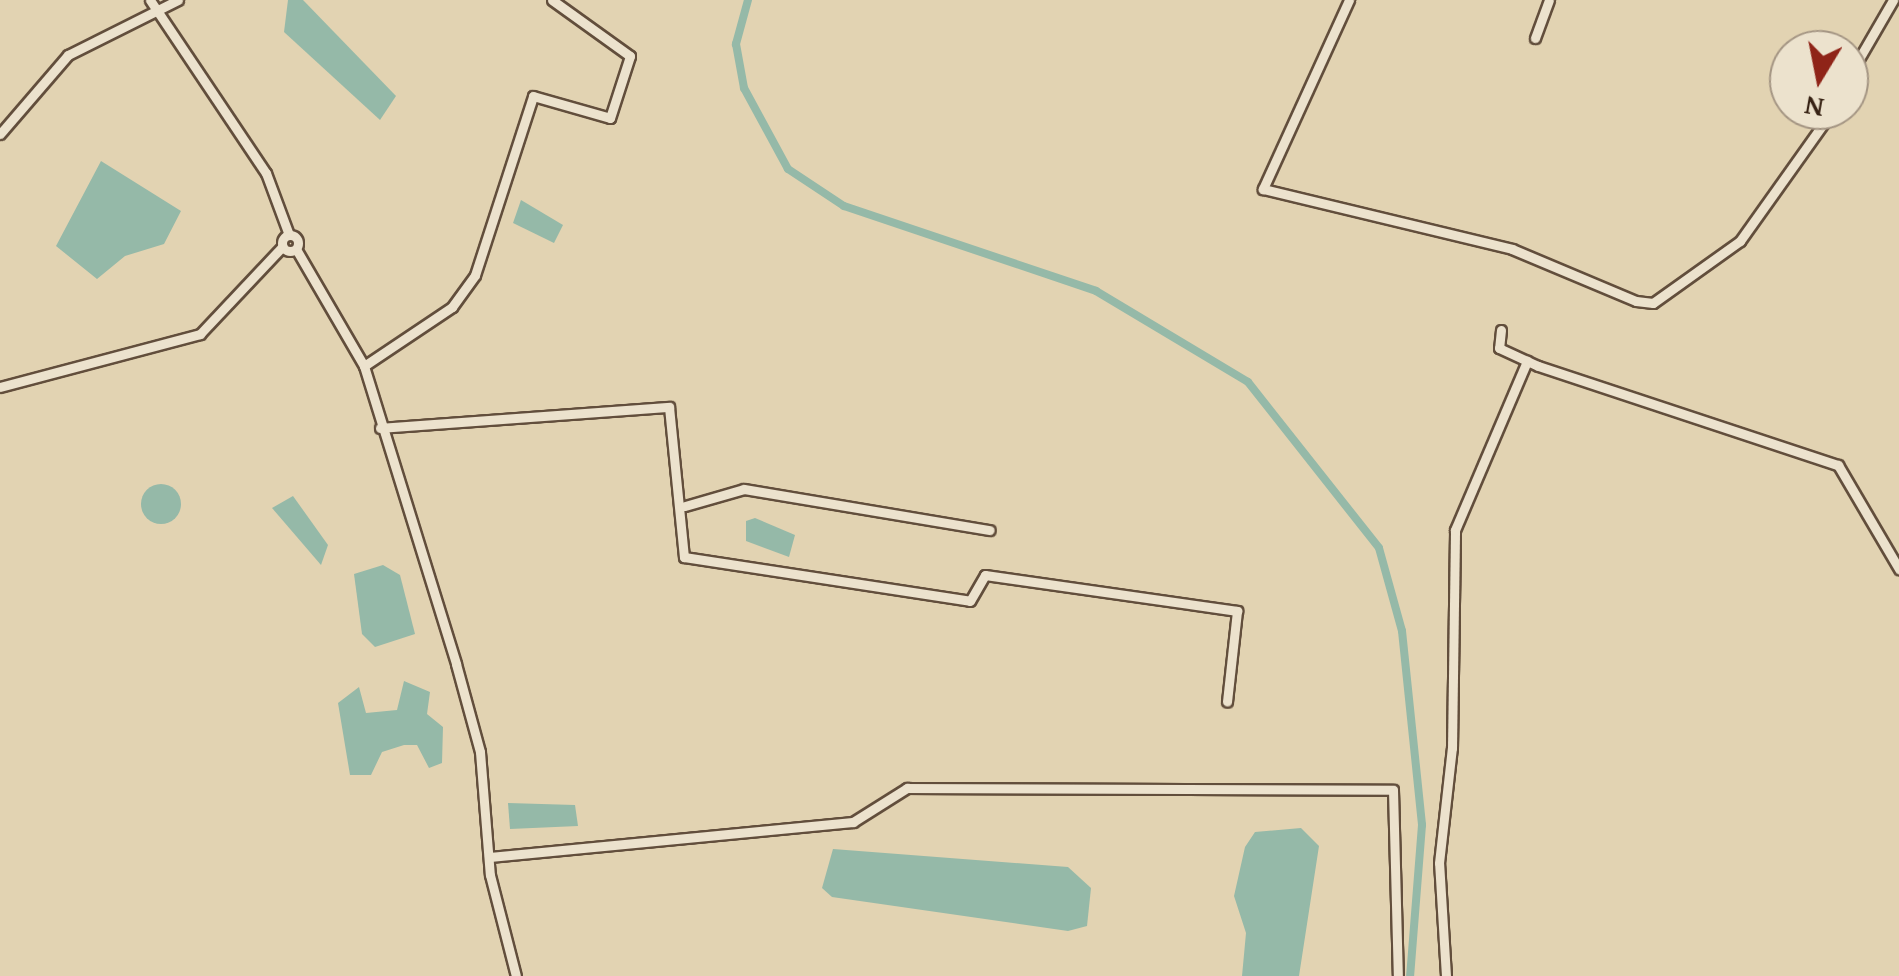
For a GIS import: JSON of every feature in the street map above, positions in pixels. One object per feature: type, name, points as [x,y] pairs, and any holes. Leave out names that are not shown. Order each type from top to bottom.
[{"type":"street","points":[[150,0],[266,173],[296,249],[364,366],[480,752],[489,857],[516,976]]},
{"type":"street","points":[[0,134],[68,55],[124,21],[160,13],[178,0]]},
{"type":"street","points":[[364,366],[452,306],[475,275],[533,96],[610,118],[630,56],[552,0]]},
{"type":"street","points":[[1349,0],[1264,190],[1512,249],[1636,300],[1653,303],[1740,241],[1820,130]]},
{"type":"street","points":[[1535,38],[1549,0]]},
{"type":"street","points":[[1869,41],[1893,0]]},
{"type":"street","points":[[0,386],[200,334],[282,248],[289,235]]},
{"type":"street","points":[[282,248],[296,249]]},
{"type":"street","points":[[1500,330],[1499,348],[1527,361],[1838,465],[1899,569]]},
{"type":"street","points":[[1446,976],[1439,863],[1452,748],[1454,530],[1527,361]]},
{"type":"street","points":[[380,428],[669,407],[685,506],[684,556],[970,600],[986,576],[1237,611],[1227,701]]},
{"type":"street","points":[[685,506],[744,488],[990,530]]},
{"type":"street","points":[[489,857],[854,822],[907,788],[1392,790],[1398,976]]},
{"type":"shaded area","points":[[288,0],[303,0],[396,96],[380,120],[284,32]]},
{"type":"shaded area","points":[[101,161],[181,211],[164,244],[125,256],[97,279],[56,246]]},
{"type":"shaded area","points":[[521,200],[563,225],[554,243],[513,223]]},
{"type":"shaded area","points":[[161,484],[175,490],[181,504],[175,518],[161,524],[147,518],[141,504],[147,490]]},
{"type":"shaded area","points":[[293,496],[328,545],[321,565],[272,508]]},
{"type":"shaded area","points":[[755,518],[795,535],[789,557],[746,541],[746,521]]},
{"type":"shaded area","points":[[383,565],[400,575],[415,634],[375,647],[362,634],[354,574]]},
{"type":"shaded area","points":[[404,681],[430,692],[427,714],[443,727],[442,763],[429,768],[417,745],[404,745],[382,752],[371,775],[350,775],[338,703],[359,687],[366,713],[397,710]]},
{"type":"shaded area","points":[[508,803],[575,805],[578,826],[510,829]]},
{"type":"shaded area","points":[[1301,828],[1319,846],[1299,976],[1242,976],[1246,933],[1234,896],[1245,847],[1255,832]]},
{"type":"shaded area","points":[[833,849],[1068,867],[1091,888],[1087,926],[1068,931],[832,897],[822,888]]},
{"type":"waterway","points":[[748,0],[736,44],[744,88],[788,169],[844,206],[1096,291],[1248,382],[1379,548],[1402,631],[1422,825],[1410,976]]}]
